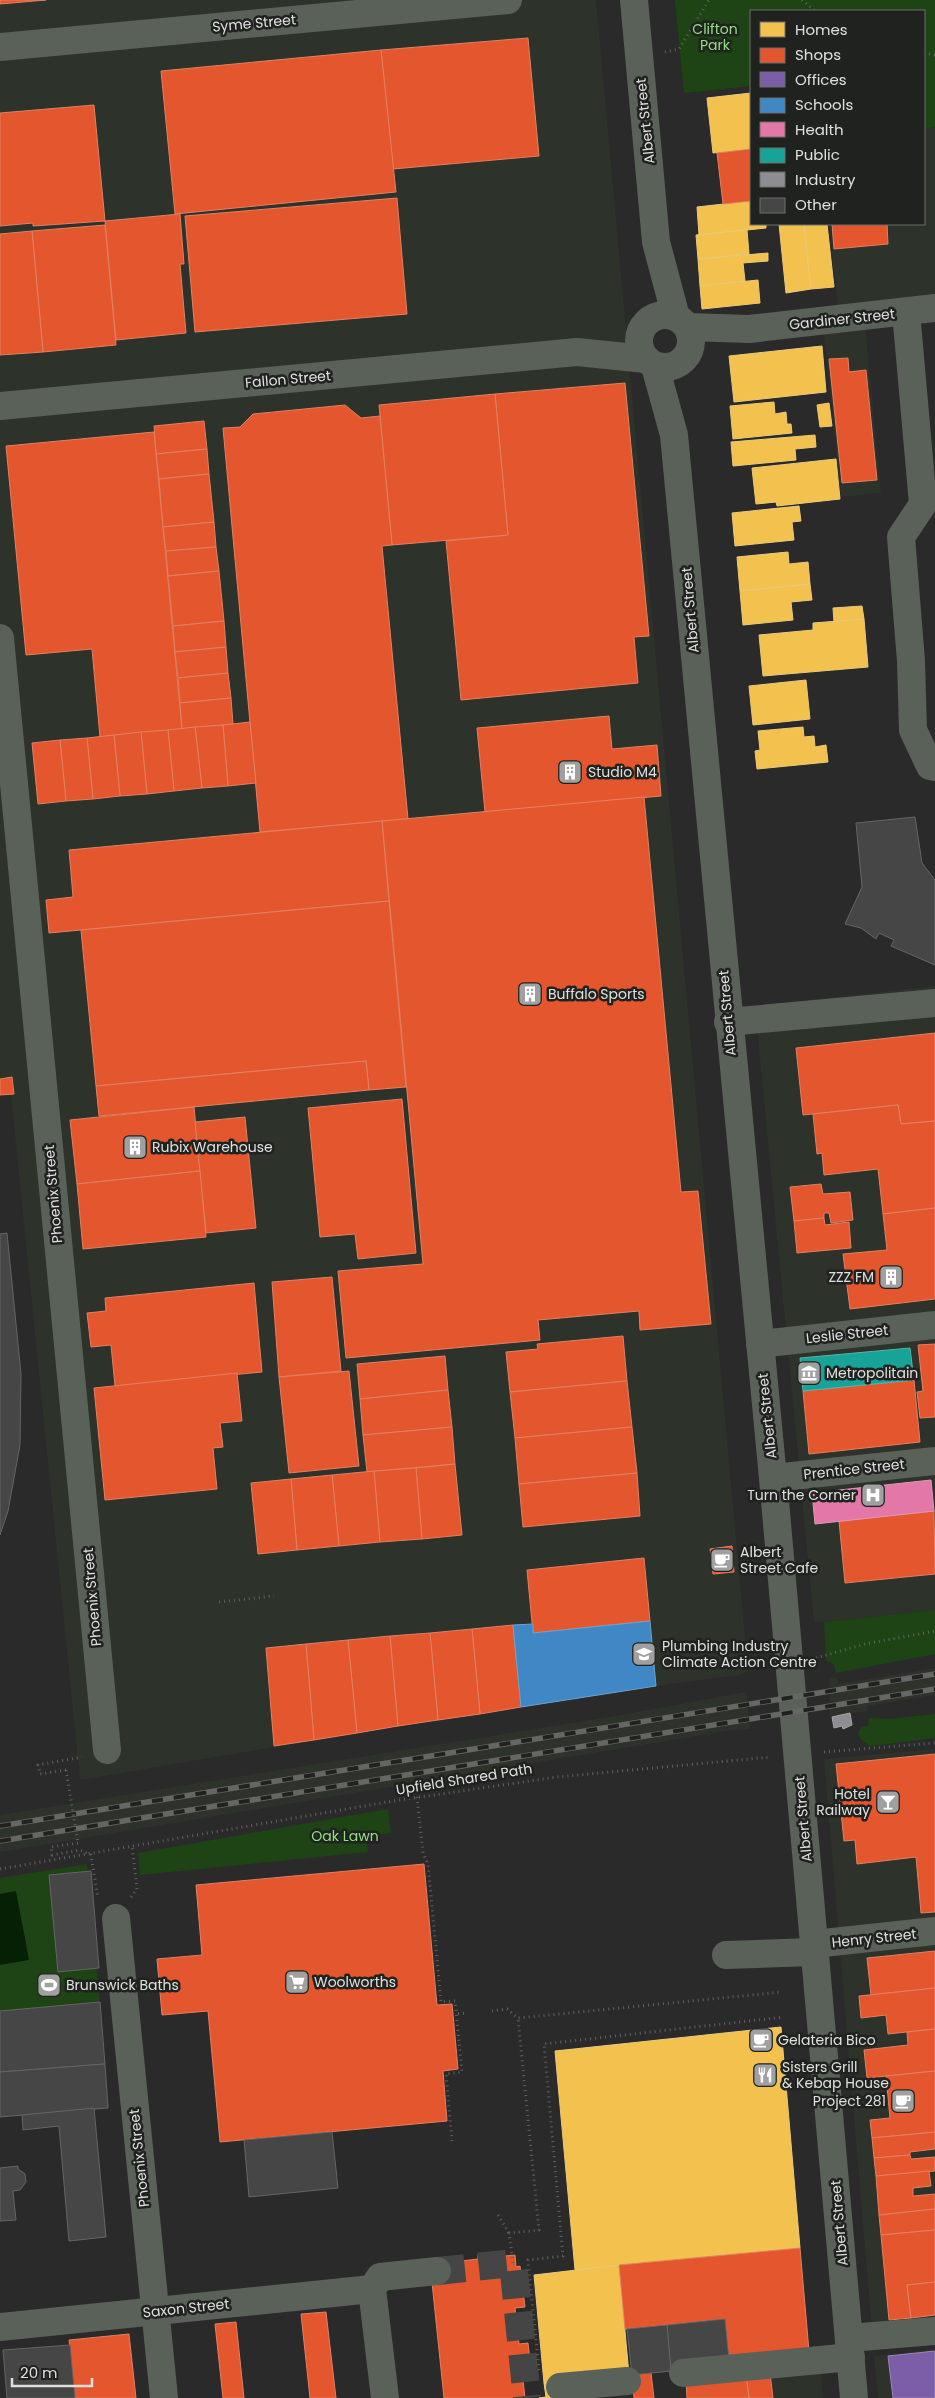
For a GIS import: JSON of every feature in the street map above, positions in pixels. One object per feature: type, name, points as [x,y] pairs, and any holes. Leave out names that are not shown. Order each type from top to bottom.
[{"type":"street","name":"Syme Street","points":[[0,46],[508,0]]},
{"type":"street","name":"Albert Street","points":[[634,0],[656,242],[684,338],[674,435],[728,1022],[773,1478],[854,2398]]},
{"type":"street","name":"Albert Street","points":[[645,325],[656,242]]},
{"type":"street","name":"Gardiner Street","points":[[684,338],[935,308]]},
{"type":"street","points":[[906,312],[923,504],[901,537],[911,661],[913,730],[930,766],[935,766]]},
{"type":"street","points":[[662,315],[684,338],[669,367],[651,363],[639,346],[645,325],[662,315]]},
{"type":"street","name":"Fallon Street","points":[[577,352],[645,325]]},
{"type":"street","name":"Fallon Street","points":[[0,406],[577,352],[651,363]]},
{"type":"street","name":"Albert Street","points":[[651,363],[674,435]]},
{"type":"street","name":"Phoenix Street","points":[[0,638],[107,1750]]},
{"type":"street","points":[[728,1022],[935,1003]]},
{"type":"street","name":"Leslie Street","points":[[760,1344],[935,1324]]},
{"type":"street","name":"Prentice Street","points":[[773,1478],[935,1461]]},
{"type":"street","name":"Phoenix Street","points":[[116,1918],[164,2398]]},
{"type":"street","name":"Henry Street","points":[[726,1955],[814,1948],[935,1931]]},
{"type":"street","points":[[385,2398],[372,2289],[380,2277],[437,2271]]},
{"type":"street","name":"Saxon Street","points":[[0,2327],[372,2289]]},
{"type":"street","points":[[683,2373],[850,2347],[935,2331]]},
{"type":"street","points":[[550,2384],[627,2381]]},
{"type":"path","points":[[638,57],[679,49],[709,0]]},
{"type":"path","points":[[802,0],[814,10]]},
{"type":"path","points":[[219,1602],[274,1596]]},
{"type":"path","points":[[789,1665],[865,1644],[935,1631]]},
{"type":"path","name":"Upfield Shared Path","points":[[0,1869],[91,1855],[132,1845],[557,1776],[935,1744]]},
{"type":"path","points":[[64,1761],[38,1765],[40,1774],[66,1770],[78,1843],[51,1847],[52,1855],[80,1850],[91,1855],[97,1897],[116,1918],[137,1889],[132,1845]]},
{"type":"path","points":[[418,1798],[423,1853],[428,1864],[440,2002],[455,2000],[462,2072],[446,2074],[452,2141]]},
{"type":"path","points":[[492,2011],[507,2009],[518,2018],[782,1992]]},
{"type":"path","points":[[455,2014],[466,2013]]},
{"type":"path","points":[[550,2384],[528,2260],[563,2256],[544,2044],[784,2017]]},
{"type":"path","points":[[509,2233],[538,2230],[518,2018]]},
{"type":"path","points":[[498,2215],[509,2233],[514,2263]]},
{"type":"shaded area","points":[[0,0],[596,0],[748,1671],[740,1675],[655,1686],[357,1733],[80,1780],[11,1095],[0,1095]]},
{"type":"shaded area","points":[[935,127],[935,304],[864,313],[881,493],[841,497],[822,317],[839,315],[829,225],[925,225],[925,129]]},
{"type":"shaded area","points":[[935,986],[935,1610],[814,1623],[755,1006]]},
{"type":"shaded area","points":[[935,1668],[935,1695],[867,1706],[868,1711],[830,1717],[829,1678],[837,1678],[839,1684]]},
{"type":"shaded area","points":[[746,1692],[750,1729],[726,1731],[0,1852],[0,1815],[615,1716]]},
{"type":"shaded area","points":[[935,1749],[935,2325],[872,2332],[824,1759]]},
{"type":"shaded area","points":[[16,1891],[29,1960],[0,1965],[0,1894]]},
{"type":"shaded area","points":[[935,2349],[935,2398],[878,2398],[874,2356]]},
{"type":"shaded area","points":[[821,2369],[823,2398],[690,2398],[689,2381]]},
{"type":"green space","name":"Clifton Park","points":[[675,0],[935,0],[935,127],[925,129],[925,10],[750,10],[750,86],[684,93]]},
{"type":"green space","points":[[935,1610],[935,1654],[836,1673],[834,1664],[826,1660],[824,1622]]},
{"type":"green space","points":[[935,1714],[935,1738],[870,1746],[858,1734],[861,1727],[868,1726],[869,1718],[890,1719]]},
{"type":"green space","name":"Oak Lawn","points":[[388,1809],[391,1833],[366,1836],[368,1852],[140,1875],[138,1853]]},
{"type":"green space","name":"Brunswick Baths","points":[[87,1864],[105,2064],[0,2072],[0,1878]]},
{"type":"building: Homes","points":[[750,93],[750,149],[713,153],[707,98]]},
{"type":"building: Homes","points":[[750,201],[750,225],[766,225],[766,228],[699,235],[697,207]]},
{"type":"building: Homes","points":[[779,225],[804,225],[811,289],[786,293]]},
{"type":"building: Homes","points":[[804,225],[827,225],[834,287],[811,289]]},
{"type":"building: Homes","points":[[747,230],[749,254],[698,259],[696,235]]},
{"type":"building: Homes","points":[[768,253],[768,261],[743,263],[745,281],[700,286],[698,259]]},
{"type":"building: Homes","points":[[758,280],[760,303],[702,309],[700,286]]},
{"type":"building: Homes","points":[[822,346],[826,392],[734,402],[729,356]]},
{"type":"building: Homes","points":[[774,402],[775,414],[786,412],[787,424],[791,424],[792,433],[733,439],[730,406]]},
{"type":"building: Homes","points":[[829,403],[832,426],[820,427],[817,405]]},
{"type":"building: Homes","points":[[815,435],[816,447],[795,449],[796,460],[733,466],[731,442]]},
{"type":"building: Homes","points":[[836,459],[840,499],[777,506],[776,502],[756,504],[752,468]]},
{"type":"building: Homes","points":[[799,506],[801,521],[792,522],[794,540],[735,546],[732,513]]},
{"type":"building: Homes","points":[[788,552],[789,564],[808,562],[810,584],[740,591],[737,557]]},
{"type":"building: Homes","points":[[810,584],[812,600],[791,602],[793,620],[743,625],[740,591]]},
{"type":"building: Homes","points":[[862,606],[864,619],[834,622],[833,608]]},
{"type":"building: Homes","points":[[864,619],[868,667],[763,676],[759,635],[813,630],[813,623]]},
{"type":"building: Homes","points":[[806,680],[810,719],[753,725],[749,686]]},
{"type":"building: Homes","points":[[803,727],[804,737],[814,736],[815,747],[826,745],[828,762],[757,769],[755,751],[760,750],[758,731]]},
{"type":"building: Homes","points":[[781,2027],[800,2248],[575,2270],[555,2051]]},
{"type":"building: Homes","points":[[619,2265],[629,2375],[544,2383],[534,2275]]},
{"type":"building: Homes","points":[[544,2383],[551,2383],[552,2398],[539,2398],[546,2397]]},
{"type":"building: Shops","points":[[0,0],[46,0],[0,4]]},
{"type":"building: Shops","points":[[528,38],[539,156],[393,169],[381,50]]},
{"type":"building: Shops","points":[[381,50],[396,192],[175,214],[161,71]]},
{"type":"building: Shops","points":[[94,105],[105,221],[33,226],[33,223],[0,226],[0,113]]},
{"type":"building: Shops","points":[[750,149],[750,201],[723,204],[717,153]]},
{"type":"building: Shops","points":[[397,198],[407,314],[195,332],[185,216]]},
{"type":"building: Shops","points":[[180,214],[184,264],[180,264],[186,333],[116,340],[105,221]]},
{"type":"building: Shops","points":[[105,225],[116,345],[43,352],[32,231]]},
{"type":"building: Shops","points":[[832,225],[887,225],[888,244],[834,249]]},
{"type":"building: Shops","points":[[32,231],[43,352],[0,355],[0,234]]},
{"type":"building: Shops","points":[[848,358],[849,372],[866,370],[877,480],[842,483],[829,359]]},
{"type":"building: Shops","points":[[625,383],[649,636],[634,637],[638,683],[461,700],[446,541],[508,535],[495,394]]},
{"type":"building: Shops","points":[[495,394],[508,535],[392,545],[379,405]]},
{"type":"building: Shops","points":[[345,405],[361,418],[380,416],[392,545],[382,546],[408,819],[260,832],[223,428],[240,427],[253,414]]},
{"type":"building: Shops","points":[[204,421],[207,449],[156,454],[154,426]]},
{"type":"building: Shops","points":[[154,432],[182,729],[100,737],[92,649],[26,655],[6,446]]},
{"type":"building: Shops","points":[[207,449],[209,474],[159,479],[156,454]]},
{"type":"building: Shops","points":[[209,474],[214,522],[163,527],[159,479]]},
{"type":"building: Shops","points":[[214,522],[216,547],[166,551],[163,527]]},
{"type":"building: Shops","points":[[216,547],[219,571],[168,576],[166,551]]},
{"type":"building: Shops","points":[[219,571],[224,621],[173,626],[168,576]]},
{"type":"building: Shops","points":[[224,621],[226,647],[175,652],[173,626]]},
{"type":"building: Shops","points":[[226,647],[228,673],[178,678],[175,652]]},
{"type":"building: Shops","points":[[228,673],[231,698],[180,703],[178,678]]},
{"type":"building: Shops","points":[[231,698],[233,724],[182,729],[180,703]]},
{"type":"building: Shops","name":"Studio M4","points":[[609,716],[612,749],[657,745],[661,796],[485,812],[477,728]]},
{"type":"building: Shops","points":[[250,722],[256,783],[228,786],[223,725]]},
{"type":"building: Shops","points":[[223,725],[228,786],[202,788],[195,727]]},
{"type":"building: Shops","points":[[195,727],[202,788],[174,791],[168,730]]},
{"type":"building: Shops","points":[[168,730],[174,791],[147,794],[141,732]]},
{"type":"building: Shops","points":[[141,732],[147,794],[120,796],[114,735]]},
{"type":"building: Shops","points":[[114,735],[120,796],[93,799],[87,738]]},
{"type":"building: Shops","points":[[87,738],[93,799],[66,801],[60,740]]},
{"type":"building: Shops","points":[[60,740],[66,801],[38,804],[32,743]]},
{"type":"building: Shops","name":"Buffalo Sports","points":[[644,797],[681,1192],[698,1191],[711,1324],[640,1330],[639,1311],[538,1320],[540,1340],[346,1358],[338,1271],[423,1264],[382,821]]},
{"type":"building: Shops","points":[[382,821],[389,901],[49,933],[46,900],[73,897],[69,850]]},
{"type":"building: Shops","points":[[389,901],[406,1087],[369,1090],[366,1061],[96,1086],[81,930]]},
{"type":"building: Shops","points":[[935,1033],[935,1121],[901,1124],[898,1105],[803,1115],[796,1048]]},
{"type":"building: Shops","points":[[366,1061],[369,1090],[99,1116],[96,1086]]},
{"type":"building: Shops","points":[[12,1077],[14,1094],[0,1095],[0,1079]]},
{"type":"building: Shops","points":[[402,1099],[416,1253],[358,1259],[355,1234],[320,1237],[308,1108]]},
{"type":"building: Shops","points":[[898,1105],[901,1124],[935,1121],[935,1208],[883,1214],[878,1169],[824,1175],[822,1153],[817,1154],[813,1114]]},
{"type":"building: Shops","name":"Rubix Warehouse","points":[[194,1107],[200,1171],[77,1184],[70,1120]]},
{"type":"building: Shops","points":[[245,1117],[256,1228],[206,1233],[195,1122]]},
{"type":"building: Shops","points":[[200,1171],[206,1237],[83,1249],[77,1184]]},
{"type":"building: Shops","points":[[821,1184],[823,1194],[850,1192],[853,1220],[831,1223],[829,1213],[824,1213],[824,1218],[794,1221],[790,1187]]},
{"type":"building: Shops","name":"ZZZ FM","points":[[935,1208],[935,1299],[850,1309],[843,1254],[887,1250],[883,1214]]},
{"type":"building: Shops","points":[[824,1218],[825,1225],[849,1222],[851,1248],[797,1253],[794,1221]]},
{"type":"building: Shops","points":[[332,1277],[341,1371],[279,1377],[272,1282]]},
{"type":"building: Shops","points":[[254,1283],[262,1372],[115,1386],[111,1345],[91,1347],[87,1313],[106,1311],[105,1298]]},
{"type":"building: Shops","points":[[623,1336],[627,1381],[510,1392],[506,1352],[538,1349],[537,1344]]},
{"type":"building: Shops","points":[[935,1344],[935,1417],[920,1418],[917,1392],[923,1391],[918,1345]]},
{"type":"building: Shops","points":[[445,1356],[448,1390],[360,1399],[357,1364]]},
{"type":"building: Shops","points":[[349,1371],[359,1466],[289,1473],[279,1377]]},
{"type":"building: Shops","points":[[237,1373],[242,1421],[220,1423],[223,1447],[213,1448],[217,1489],[105,1500],[94,1388]]},
{"type":"building: Shops","points":[[914,1380],[920,1442],[809,1454],[803,1391]]},
{"type":"building: Shops","points":[[627,1381],[632,1427],[515,1438],[510,1392]]},
{"type":"building: Shops","points":[[448,1390],[452,1427],[363,1435],[360,1399]]},
{"type":"building: Shops","points":[[452,1427],[455,1464],[367,1472],[363,1435]]},
{"type":"building: Shops","points":[[632,1427],[637,1473],[519,1484],[515,1438]]},
{"type":"building: Shops","points":[[455,1464],[462,1535],[422,1539],[416,1468]]},
{"type":"building: Shops","points":[[416,1468],[422,1539],[380,1542],[374,1471]]},
{"type":"building: Shops","points":[[374,1471],[380,1542],[339,1546],[332,1475]]},
{"type":"building: Shops","points":[[637,1473],[640,1516],[523,1527],[519,1484]]},
{"type":"building: Shops","points":[[332,1475],[339,1546],[297,1550],[291,1479]]},
{"type":"building: Shops","points":[[291,1479],[297,1550],[258,1554],[251,1483]]},
{"type":"building: Shops","points":[[934,1511],[935,1574],[845,1583],[839,1521]]},
{"type":"building: Shops","points":[[732,1546],[734,1572],[713,1574],[710,1549]]},
{"type":"building: Shops","points":[[644,1558],[650,1621],[533,1633],[527,1570]]},
{"type":"building: Shops","points":[[513,1625],[521,1707],[480,1714],[472,1629]]},
{"type":"building: Shops","points":[[472,1629],[480,1714],[438,1720],[430,1633]]},
{"type":"building: Shops","points":[[430,1633],[438,1720],[398,1726],[390,1636]]},
{"type":"building: Shops","points":[[390,1636],[398,1726],[357,1733],[348,1640]]},
{"type":"building: Shops","points":[[348,1640],[357,1733],[314,1740],[306,1644]]},
{"type":"building: Shops","points":[[306,1644],[314,1740],[274,1746],[266,1648]]},
{"type":"building: Shops","name":"Hotel Railway","points":[[935,1754],[935,1912],[921,1913],[916,1857],[857,1864],[855,1840],[844,1841],[836,1764]]},
{"type":"building: Shops","name":"Woolworths","points":[[424,1864],[437,2005],[452,2004],[458,2069],[443,2071],[447,2121],[220,2142],[208,2011],[162,2015],[157,1959],[202,1955],[196,1885]]},
{"type":"building: Shops","points":[[935,1951],[935,1988],[871,1995],[867,1958]]},
{"type":"building: Shops","points":[[935,1988],[935,2029],[888,2034],[886,2015],[861,2018],[859,1996]]},
{"type":"building: Shops","points":[[935,2029],[935,2071],[867,2078],[864,2050],[908,2045],[907,2032]]},
{"type":"building: Shops","points":[[935,2071],[935,2132],[872,2138],[870,2120],[890,2118],[886,2076]]},
{"type":"building: Shops","points":[[935,2132],[935,2149],[910,2152],[910,2155],[874,2158],[872,2138]]},
{"type":"building: Shops","points":[[910,2155],[911,2159],[935,2157],[935,2171],[876,2176],[874,2158]]},
{"type":"building: Shops","points":[[929,2171],[931,2186],[913,2188],[913,2196],[935,2194],[935,2209],[879,2215],[876,2176]]},
{"type":"building: Shops","points":[[935,2209],[935,2230],[881,2235],[879,2215]]},
{"type":"building: Shops","points":[[935,2230],[935,2282],[907,2285],[911,2318],[889,2320],[881,2235]]},
{"type":"building: Shops","points":[[800,2248],[809,2351],[729,2359],[725,2319],[625,2329],[619,2265]]},
{"type":"building: Shops","points":[[494,2253],[495,2257],[515,2255],[516,2267],[520,2266],[525,2307],[515,2308],[519,2344],[528,2343],[532,2379],[523,2380],[525,2398],[444,2398],[431,2273],[436,2264],[478,2259],[478,2255]]},
{"type":"building: Shops","points":[[935,2282],[935,2315],[911,2318],[907,2285]]},
{"type":"building: Shops","points":[[326,2312],[336,2398],[310,2398],[301,2314]]},
{"type":"building: Shops","points":[[236,2322],[244,2398],[223,2398],[215,2324]]},
{"type":"building: Shops","points":[[129,2334],[136,2398],[75,2398],[69,2340]]},
{"type":"building: Shops","points":[[651,2373],[654,2398],[634,2398],[632,2375]]},
{"type":"building: Shops","points":[[770,2373],[773,2398],[749,2398],[746,2375]]},
{"type":"building: Shops","points":[[746,2375],[749,2398],[687,2398],[686,2380]]},
{"type":"building: Offices","points":[[935,2351],[935,2398],[893,2398],[888,2356]]},
{"type":"building: Schools","points":[[650,1621],[656,1686],[521,1707],[513,1625],[533,1624],[533,1633]]},
{"type":"building: Health","points":[[931,1480],[934,1511],[815,1524],[812,1493]]},
{"type":"building: Public","points":[[910,1348],[914,1380],[803,1391],[800,1358]]},
{"type":"building: Industry","points":[[850,1713],[852,1725],[843,1729],[842,1726],[834,1728],[832,1717]]},
{"type":"building: Other","points":[[915,817],[922,863],[935,880],[935,965],[891,946],[894,940],[879,933],[876,939],[861,928],[845,924],[862,887],[856,823]]},
{"type":"building: Other","points":[[7,1233],[21,1374],[20,1445],[8,1511],[0,1535],[0,1234]]},
{"type":"building: Other","points":[[91,1871],[99,1968],[58,1972],[49,1875]]},
{"type":"building: Other","points":[[100,2002],[105,2064],[0,2072],[0,2011]]},
{"type":"building: Other","points":[[105,2064],[108,2108],[0,2117],[0,2072]]},
{"type":"building: Other","points":[[94,2108],[106,2237],[69,2241],[59,2126],[23,2130],[22,2115]]},
{"type":"building: Other","points":[[332,2132],[338,2188],[249,2197],[244,2140]]},
{"type":"building: Other","points":[[18,2166],[18,2169],[25,2174],[26,2182],[20,2190],[13,2191],[16,2220],[0,2221],[0,2168]]},
{"type":"building: Other","points":[[725,2319],[729,2359],[670,2365],[667,2325]]},
{"type":"building: Other","points":[[667,2325],[671,2371],[632,2375],[627,2329]]},
{"type":"building: Other","points":[[70,2345],[75,2398],[7,2398],[3,2350]]},
{"type":"tunnel","points":[[437,2271],[513,2263],[527,2398]]},
{"type":"railway","points":[[0,1826],[935,1674]]},
{"type":"railway","points":[[0,1841],[935,1689]]},
{"type":"place","name":"Studio M4","points":[[570,772]]},
{"type":"place","name":"Buffalo Sports","points":[[530,994]]},
{"type":"place","name":"Rubix Warehouse","points":[[135,1147]]},
{"type":"place","name":"ZZZ FM","points":[[891,1277]]},
{"type":"place","name":"Metropolitain","points":[[809,1373]]},
{"type":"place","name":"Turn the Corner","points":[[873,1495]]},
{"type":"place","name":"Albert Street Cafe","points":[[722,1560]]},
{"type":"place","name":"Plumbing Industry Climate Action Centre","points":[[644,1654]]},
{"type":"place","name":"Hotel Railway","points":[[888,1802]]},
{"type":"place","name":"Woolworths","points":[[297,1982]]},
{"type":"place","name":"Brunswick Baths","points":[[49,1985]]},
{"type":"place","name":"Gelateria Bico","points":[[761,2040]]},
{"type":"place","name":"Sisters Grill & Kebap House","points":[[765,2075]]},
{"type":"place","name":"Project 281","points":[[903,2101]]}]
